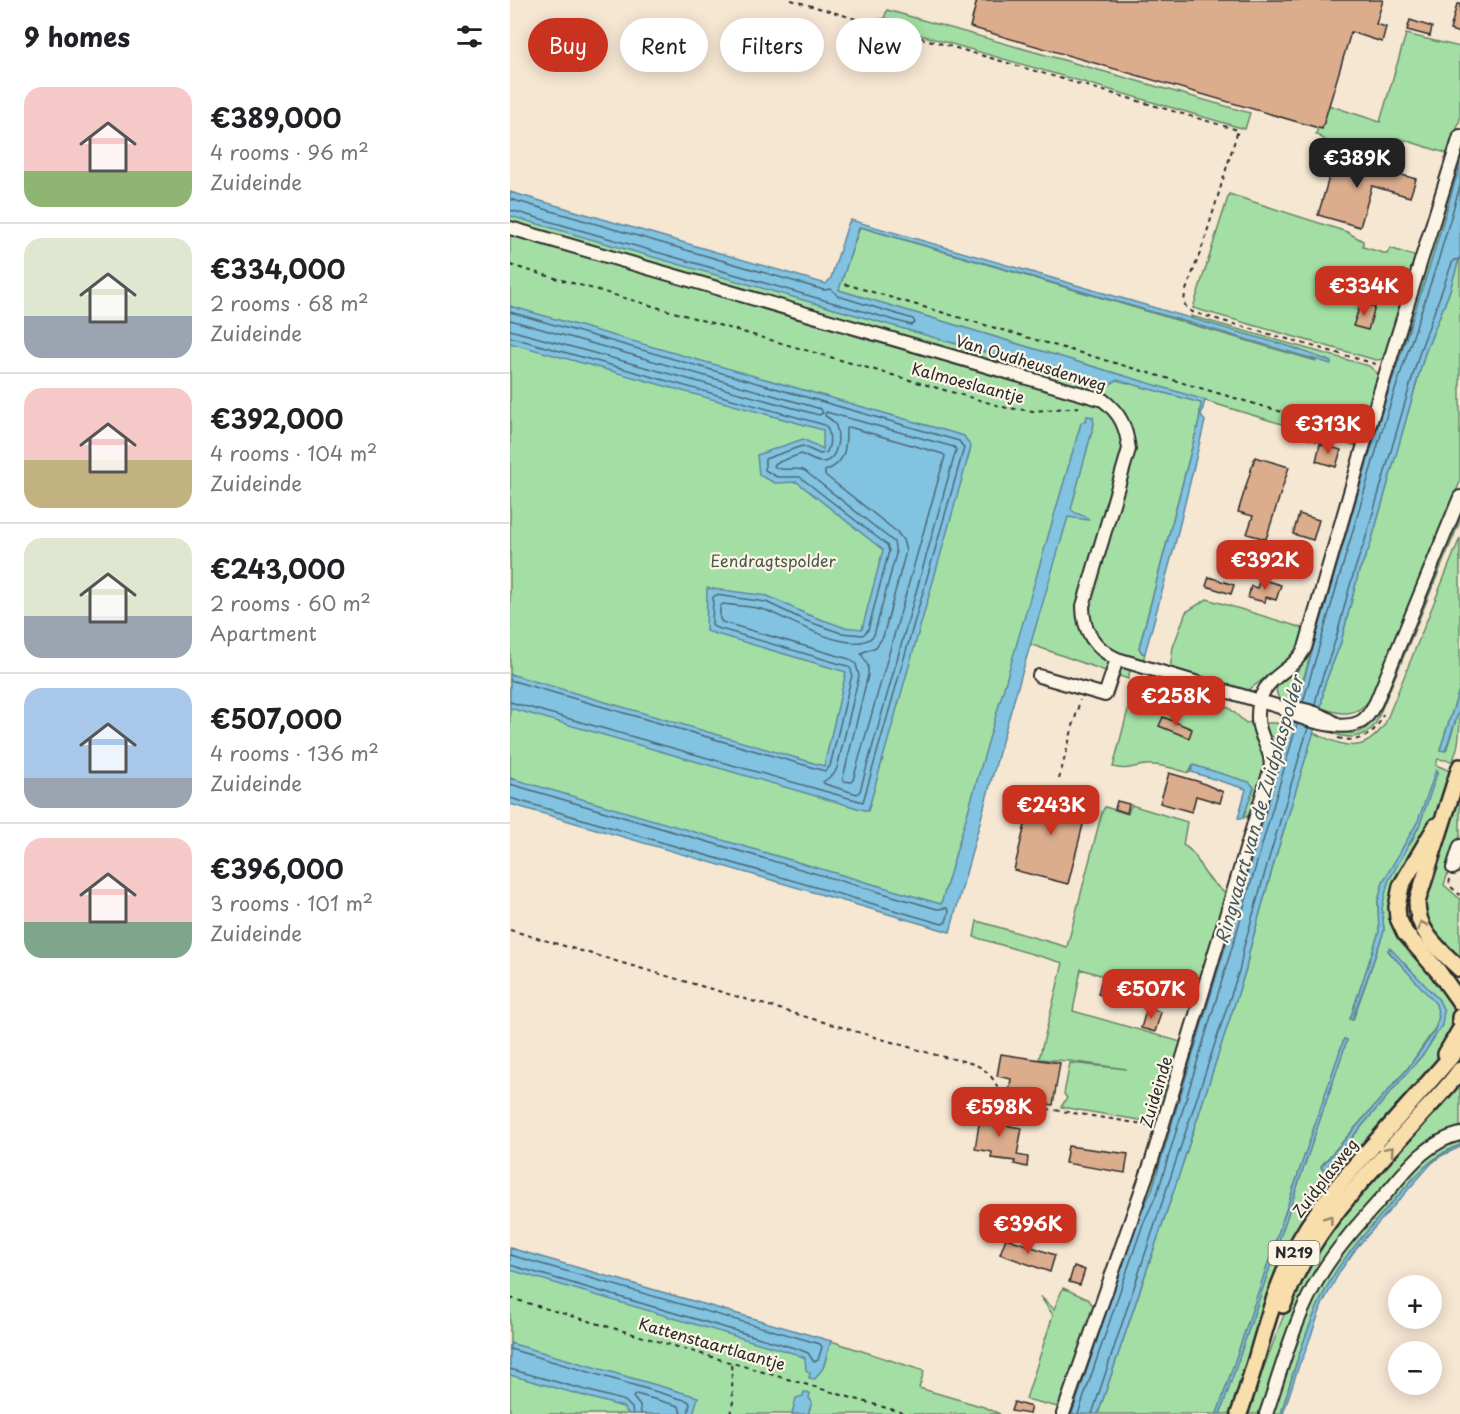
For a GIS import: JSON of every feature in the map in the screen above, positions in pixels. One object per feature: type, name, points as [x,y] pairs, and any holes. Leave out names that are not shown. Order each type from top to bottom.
[{"type":"main road","points":[[1460,767],[1417,902],[1420,924],[1428,936],[1460,969]]},
{"type":"main road","points":[[1444,813],[1401,886],[1397,907],[1398,918],[1405,933],[1438,971],[1460,1002]]},
{"type":"main road","points":[[1438,971],[1451,979],[1460,989]]},
{"type":"main road","name":"Zuidplasweg","points":[[1443,1066],[1444,1057],[1460,1030]]},
{"type":"main road","name":"Zuidplasweg","points":[[1239,1414],[1256,1365],[1262,1335],[1280,1282],[1294,1251],[1340,1184],[1460,1046]]},
{"type":"main road","name":"Zuidplasweg","points":[[1256,1365],[1306,1254],[1330,1217],[1459,1073]]},
{"type":"street","name":"Zuideinde","points":[[1063,1414],[1143,1187],[1271,765],[1270,754],[1259,730],[1258,718],[1261,701],[1269,682],[1301,656],[1305,648],[1369,427],[1460,136]]},
{"type":"street","name":"Van Oudheusdenweg","points":[[510,228],[1103,400],[1120,416],[1127,433],[1129,449],[1085,596],[1083,615],[1093,643],[1106,654],[1117,659],[1320,719],[1351,725],[1363,720],[1376,702],[1460,497]]},
{"type":"street","points":[[1039,676],[1105,695],[1117,659]]},
{"type":"street","points":[[1453,868],[1460,846]]},
{"type":"street","points":[[1266,1414],[1308,1298],[1328,1263],[1422,1153],[1440,1141],[1460,1134]]},
{"type":"path","points":[[791,0],[1238,130],[1204,242],[1185,293],[1184,303],[1188,310],[1388,368]]},
{"type":"path","name":"Kalmoeslaantje","points":[[510,265],[1007,408],[1033,411],[1085,406]]},
{"type":"path","points":[[845,284],[1296,416],[1369,427]]},
{"type":"path","points":[[1059,779],[1083,689]]},
{"type":"path","points":[[1453,868],[1449,885],[1460,895]]},
{"type":"path","points":[[510,930],[936,1055],[982,1066],[997,1083],[1004,1102],[1162,1127]]},
{"type":"path","name":"Kattenstaartlaantje","points":[[510,1298],[907,1414]]},
{"type":"path","points":[[730,1414],[733,1402],[731,1362]]},
{"type":"green space","points":[[887,10],[915,18],[884,18]]},
{"type":"green space","points":[[922,20],[1250,113],[1245,129],[922,35]]},
{"type":"green space","points":[[1406,34],[1460,47],[1460,119],[1449,154],[1398,138],[1391,162],[1328,142],[1316,134],[1325,104],[1380,122]]},
{"type":"green space","points":[[1460,151],[1460,165],[1381,415],[1296,704],[1280,699],[1277,687],[1286,676],[1292,677],[1295,674],[1309,653],[1397,353]]},
{"type":"green space","points":[[1229,194],[1347,232],[1363,241],[1363,247],[1387,254],[1390,248],[1417,257],[1385,359],[1376,360],[1193,308]]},
{"type":"green space","name":"Eendragtspolder","points":[[510,212],[1201,403],[1199,421],[1139,648],[1142,653],[1145,653],[1143,661],[1133,659],[1128,679],[1024,642],[946,915],[510,789]]},
{"type":"green space","points":[[860,227],[1316,361],[1294,348],[1191,319],[1191,316],[1369,366],[1380,378],[1366,423],[1359,421],[1356,431],[1362,434],[1359,446],[1331,440],[1322,443],[1304,438],[1305,431],[838,290]]},
{"type":"green space","points":[[1460,256],[1460,482],[1370,700],[1359,709],[1348,713],[1321,708],[1324,686],[1341,642],[1359,571],[1370,546],[1425,353],[1449,293]]},
{"type":"green space","points":[[1460,512],[1460,521],[1375,725],[1360,736],[1354,737],[1330,732],[1330,730],[1344,733],[1360,732],[1374,719]]},
{"type":"green space","points":[[1460,538],[1460,687],[1440,750],[1446,751],[1460,708],[1458,743],[1452,761],[1438,759],[1436,765],[1448,770],[1450,775],[1438,809],[1407,868],[1393,924],[1405,945],[1448,992],[1456,1010],[1454,1030],[1437,1059],[1353,1155],[1312,1210],[1233,1414],[1220,1414],[1347,1040],[1344,1039],[1217,1414],[1098,1414],[1246,969],[1275,859],[1313,733],[1343,744],[1360,745],[1377,734],[1385,724]],"holes":[[[1437,770],[1420,824],[1393,870],[1385,890],[1382,908],[1384,931],[1353,1020],[1350,1019],[1379,932],[1378,902],[1383,882],[1418,821]],[[1389,948],[1439,1000],[1442,1025],[1425,1052],[1324,1170],[1321,1166],[1408,1068],[1438,1024],[1439,1010],[1432,997],[1388,951]]]},
{"type":"green space","points":[[1207,599],[1306,629],[1298,653],[1250,689],[1243,691],[1170,670],[1173,647],[1186,612]]},
{"type":"green space","points":[[1135,683],[1163,690],[1161,697],[1169,700],[1172,693],[1229,708],[1246,723],[1251,722],[1266,759],[1266,767],[1252,814],[1243,818],[1254,788],[1193,765],[1189,773],[1157,765],[1113,767]]},
{"type":"green space","points":[[1264,723],[1288,723],[1287,727],[1289,726],[1231,929],[1152,1190],[1137,1222],[1072,1414],[1068,1414],[1277,747],[1273,737],[1267,735]]},
{"type":"green space","points":[[1460,784],[1460,836],[1444,885],[1460,899],[1460,962],[1434,937],[1421,906]]},
{"type":"green space","points":[[1131,805],[1187,822],[1183,845],[1194,854],[1204,872],[1226,894],[1197,999],[1184,1001],[1081,969],[1073,1011],[1181,1042],[1160,1117],[1151,1122],[1061,1107],[1067,1098],[1064,1094],[1070,1063],[1127,1069],[1039,1059],[1063,963],[974,937],[977,921],[1067,947],[1102,812],[1105,807],[1128,814]]},
{"type":"green space","points":[[1460,1083],[1460,1129],[1442,1134],[1417,1151],[1324,1259],[1262,1414],[1246,1414],[1293,1291],[1344,1207],[1374,1179]]},
{"type":"green space","points":[[1460,1139],[1460,1145],[1441,1154],[1418,1174],[1350,1252],[1327,1288],[1306,1334],[1281,1414],[1272,1414],[1308,1313],[1336,1260],[1418,1164],[1434,1151]]},
{"type":"green space","points":[[510,1260],[820,1353],[823,1368],[831,1341],[924,1371],[919,1388],[1000,1414],[808,1414],[812,1402],[802,1414],[510,1414]]},
{"type":"green space","points":[[1063,1288],[1088,1299],[1095,1308],[1058,1407],[1026,1399],[1053,1315],[1040,1296],[1054,1309]]},
{"type":"water","points":[[1460,165],[1460,256],[1449,293],[1425,353],[1370,546],[1359,571],[1341,642],[1324,686],[1321,708],[1275,859],[1246,969],[1098,1414],[1072,1414],[1137,1222],[1152,1190],[1247,875],[1381,415]]},
{"type":"water","points":[[510,192],[826,284],[831,278],[851,220],[1294,348],[1327,360],[1331,364],[859,228],[839,290],[1205,400],[1201,416],[1205,421],[1174,548],[1145,653],[1142,653],[1139,648],[1199,421],[1201,403],[1117,380],[1102,386],[1101,389],[1096,387],[1096,384],[510,216]]},
{"type":"water","points":[[510,306],[964,436],[971,447],[868,811],[510,708],[510,674],[824,766],[846,672],[706,631],[707,588],[768,596],[806,614],[843,627],[862,629],[883,550],[797,482],[775,483],[759,475],[757,455],[803,439],[823,449],[823,430],[510,343]]},
{"type":"water","points":[[1087,416],[1093,417],[1094,424],[1071,509],[1089,520],[1068,517],[1004,734],[950,932],[510,804],[510,778],[941,904],[1081,423],[1086,420]]},
{"type":"water","points":[[1460,687],[1460,708],[1445,751],[1440,750]]},
{"type":"water","points":[[1193,765],[1249,782],[1254,787],[1243,818],[1238,818],[1246,789],[1191,772]]},
{"type":"water","points":[[1436,770],[1438,771],[1420,824],[1388,882],[1382,908],[1384,931],[1352,1020],[1350,1019],[1379,932],[1378,902],[1383,882],[1418,821]]},
{"type":"water","points":[[1390,948],[1439,1000],[1444,1011],[1442,1025],[1425,1052],[1324,1170],[1321,1167],[1408,1068],[1434,1032],[1439,1017],[1436,1004],[1388,950]]},
{"type":"water","points":[[1344,1039],[1347,1040],[1220,1414],[1217,1414]]},
{"type":"water","points":[[1460,1145],[1431,1164],[1358,1246],[1340,1271],[1322,1305],[1283,1414],[1281,1414],[1312,1320],[1338,1268],[1366,1232],[1418,1174],[1441,1154]]},
{"type":"water","points":[[510,1248],[831,1341],[823,1368],[815,1379],[809,1378],[810,1373],[806,1370],[805,1358],[796,1354],[510,1270]]},
{"type":"water","points":[[510,1343],[698,1397],[693,1414],[629,1414],[623,1407],[510,1375]]},
{"type":"water","points":[[804,1392],[810,1393],[809,1398],[812,1402],[808,1414],[792,1414],[796,1398],[803,1396]]},
{"type":"building","points":[[977,0],[1383,0],[1376,24],[1386,27],[1382,42],[1351,32],[1322,129],[970,27]]},
{"type":"building","points":[[1457,4],[1460,4],[1460,33],[1450,30]]},
{"type":"building","points":[[1410,20],[1432,27],[1430,36],[1407,30]]},
{"type":"building","points":[[1328,154],[1416,179],[1410,197],[1372,186],[1360,227],[1318,215],[1330,174],[1323,172]]},
{"type":"building","points":[[1355,287],[1370,292],[1367,300],[1352,296]]},
{"type":"building","points":[[1361,303],[1375,307],[1368,330],[1353,326]]},
{"type":"building","points":[[1320,444],[1341,450],[1336,467],[1316,461]]},
{"type":"building","points":[[1255,457],[1289,467],[1266,539],[1247,534],[1253,516],[1238,512]]},
{"type":"building","points":[[1299,514],[1319,520],[1313,540],[1293,534]]},
{"type":"building","points":[[1209,577],[1234,585],[1231,594],[1206,586]]},
{"type":"building","points":[[1260,579],[1281,585],[1276,600],[1266,597],[1265,602],[1248,598],[1251,586],[1257,588]]},
{"type":"building","points":[[1163,717],[1192,729],[1189,738],[1159,726]]},
{"type":"building","points":[[1169,773],[1223,792],[1220,803],[1196,796],[1192,812],[1160,803]]},
{"type":"building","points":[[1038,788],[1089,801],[1068,884],[1014,870],[1032,796],[1035,797]]},
{"type":"building","points":[[1117,801],[1129,804],[1127,813],[1115,809]]},
{"type":"building","points":[[1101,982],[1121,989],[1118,1000],[1098,994]]},
{"type":"building","points":[[1147,1008],[1161,1012],[1155,1032],[1141,1028]]},
{"type":"building","points":[[1001,1054],[1060,1063],[1053,1105],[1008,1098],[1011,1079],[997,1076]]},
{"type":"building","points":[[982,1106],[999,1109],[997,1124],[1022,1128],[1017,1155],[1028,1157],[1027,1167],[1014,1164],[1015,1161],[991,1158],[992,1152],[975,1149]]},
{"type":"building","points":[[1068,1146],[1128,1154],[1125,1173],[1065,1163]]},
{"type":"building","points":[[1006,1238],[1055,1255],[1050,1272],[1000,1254]]},
{"type":"building","points":[[1074,1266],[1085,1270],[1080,1285],[1069,1282]]},
{"type":"building","points":[[1014,1402],[1031,1407],[1029,1414],[1011,1411]]},
{"type":"water label","name":"Ringvaart van de Zuidplaspolder","points":[[1260,810]]}]
